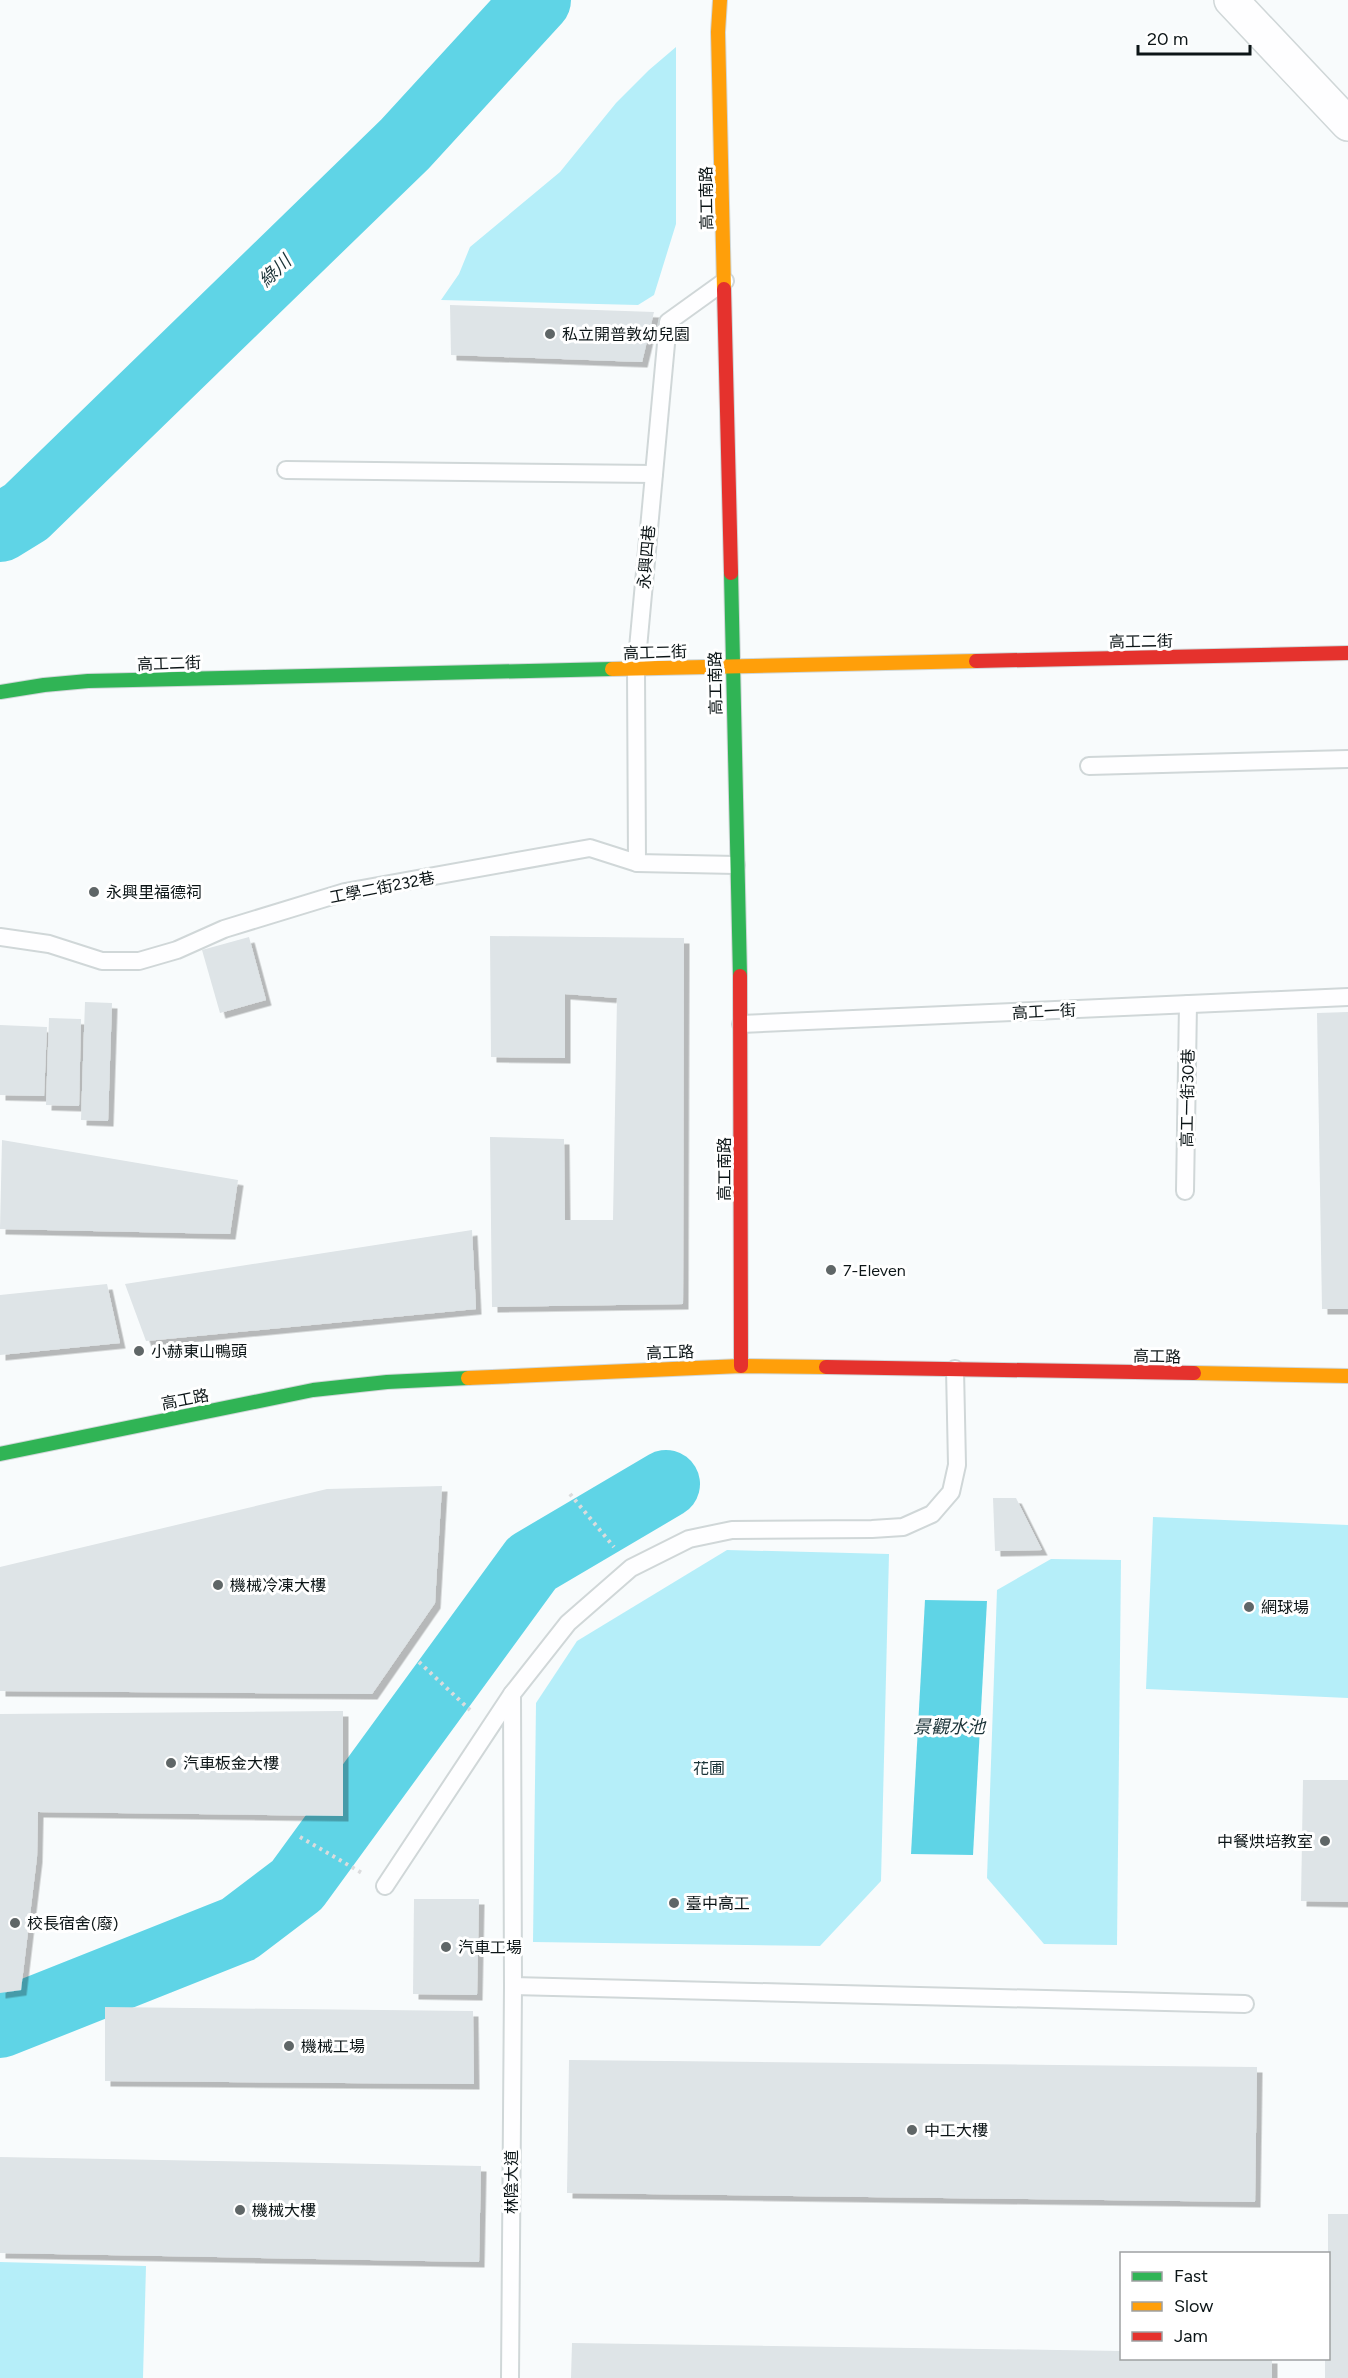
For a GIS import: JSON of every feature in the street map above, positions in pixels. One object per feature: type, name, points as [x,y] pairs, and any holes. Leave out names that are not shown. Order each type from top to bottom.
[{"type":"street","name":"高工南路","points":[[720,0],[718,32],[725,281],[731,666],[741,1024],[741,1366]]},
{"type":"street","points":[[1231,0],[1348,124]]},
{"type":"street","name":"高工二街","points":[[0,692],[19,687],[178,679],[1348,653]]},
{"type":"street","name":"高工路","points":[[0,1454],[313,1390],[387,1382],[741,1366],[1348,1376]]},
{"type":"lane","name":"永興四巷","points":[[638,863],[636,670],[668,322],[725,281]]},
{"type":"lane","points":[[286,470],[654,474]]},
{"type":"lane","points":[[1089,766],[1348,759]]},
{"type":"lane","name":"工學二街232巷","points":[[0,937],[49,944],[102,961],[140,961],[177,950],[224,929],[345,892],[590,848],[638,863],[736,865]]},
{"type":"lane","name":"高工一街","points":[[741,1024],[1348,997]]},
{"type":"lane","name":"高工一街30巷","points":[[1185,1191],[1188,1004]]},
{"type":"lane","points":[[385,1886],[512,1694],[567,1623],[632,1568],[689,1539],[732,1530],[903,1527],[932,1514],[951,1492],[955,1479],[957,1465],[955,1369]]},
{"type":"lane","name":"林陰大道","points":[[510,2378],[513,1986],[512,1694]]},
{"type":"lane","points":[[513,1986],[1245,2004]]},
{"type":"path","points":[[570,1494],[632,1568]]},
{"type":"path","points":[[418,1662],[491,1729]]},
{"type":"path","points":[[300,1837],[385,1886]]},
{"type":"green space","points":[[676,47],[676,224],[654,295],[638,305],[441,300],[459,274],[470,247],[560,172],[616,103]]},
{"type":"green space","name":"網球場","points":[[1153,1517],[1348,1525],[1348,1698],[1146,1689]]},
{"type":"green space","name":"花圃","points":[[727,1550],[889,1554],[881,1881],[820,1946],[533,1942],[536,1703],[577,1641]]},
{"type":"green space","points":[[1051,1559],[1121,1560],[1117,1945],[1044,1944],[987,1878],[997,1590]]},
{"type":"green space","points":[[0,2262],[146,2266],[143,2378],[0,2378]]},
{"type":"water","name":"景觀水池","points":[[925,1600],[987,1601],[973,1855],[911,1854]]},
{"type":"building","name":"私立開普敦幼兒園","points":[[450,305],[654,312],[642,362],[451,355]]},
{"type":"building","points":[[490,936],[684,938],[683,1304],[492,1307],[490,1137],[564,1139],[565,1220],[613,1220],[617,998],[565,994],[565,1058],[491,1057]]},
{"type":"building","points":[[249,937],[266,1000],[220,1013],[202,950]]},
{"type":"building","points":[[85,1002],[112,1003],[108,1121],[81,1120]]},
{"type":"building","points":[[1348,1012],[1348,1309],[1322,1309],[1317,1013]]},
{"type":"building","points":[[49,1018],[81,1019],[79,1106],[46,1105]]},
{"type":"building","points":[[0,1025],[47,1027],[44,1096],[0,1095]]},
{"type":"building","points":[[2,1140],[238,1180],[230,1234],[0,1229]]},
{"type":"building","points":[[472,1230],[476,1309],[146,1341],[125,1284]]},
{"type":"building","points":[[107,1284],[120,1343],[0,1355],[0,1295]]},
{"type":"building","name":"機械冷凍大樓","points":[[442,1486],[435,1603],[372,1694],[0,1691],[0,1567],[327,1489]]},
{"type":"building","points":[[993,1498],[1016,1498],[1042,1550],[995,1551]]},
{"type":"building","name":"汽車板金大樓","points":[[343,1711],[343,1816],[38,1812],[37,1857],[21,1990],[0,1993],[0,1714]]},
{"type":"building","name":"中餐烘培教室","points":[[1303,1780],[1348,1780],[1348,1902],[1301,1901]]},
{"type":"building","name":"汽車工場","points":[[414,1899],[479,1899],[477,1995],[413,1994]]},
{"type":"building","name":"機械工場","points":[[105,2007],[473,2011],[474,2084],[105,2081]]},
{"type":"building","name":"中工大樓","points":[[569,2060],[1257,2067],[1255,2202],[567,2193]]},
{"type":"building","name":"機械大樓","points":[[0,2157],[481,2166],[479,2262],[0,2253]]},
{"type":"building","points":[[1328,2214],[1348,2214],[1348,2378],[1325,2378],[1325,2360],[1330,2360],[1330,2252],[1328,2252]]},
{"type":"building","points":[[572,2343],[1120,2351],[1120,2360],[1272,2360],[1272,2378],[571,2378]]},
{"type":"waterway","name":"綠川","points":[[0,528],[26,512],[405,144],[537,0]]},
{"type":"waterway","points":[[0,2024],[239,1929],[297,1885],[532,1563],[666,1484]]},
{"type":"traffic: fast","points":[[731,573],[740,976]]},
{"type":"traffic: fast","points":[[0,692],[88,681],[612,669]]},
{"type":"traffic: fast","points":[[0,1454],[313,1390],[387,1382],[468,1378]]},
{"type":"traffic: slow","points":[[720,0],[718,32],[724,289]]},
{"type":"traffic: slow","points":[[612,669],[976,661]]},
{"type":"traffic: slow","points":[[468,1378],[741,1366],[826,1367]]},
{"type":"traffic: slow","points":[[1194,1373],[1348,1376]]},
{"type":"traffic: jam","points":[[724,289],[731,573]]},
{"type":"traffic: jam","points":[[976,661],[1348,653]]},
{"type":"traffic: jam","points":[[740,976],[741,1366]]},
{"type":"traffic: jam","points":[[826,1367],[1194,1373]]},
{"type":"place","name":"私立開普敦幼兒園","points":[[550,334]]},
{"type":"place","name":"永興里福德祠","points":[[94,892]]},
{"type":"place","name":"7-Eleven","points":[[831,1270]]},
{"type":"place","name":"小赫東山鴨頭","points":[[139,1351]]},
{"type":"place","name":"機械冷凍大樓","points":[[218,1585]]},
{"type":"place","name":"網球場","points":[[1249,1607]]},
{"type":"place","name":"汽車板金大樓","points":[[171,1763]]},
{"type":"place","name":"中餐烘培教室","points":[[1325,1841]]},
{"type":"place","name":"臺中高工","points":[[674,1903]]},
{"type":"place","name":"校長宿舍(廢)","points":[[15,1923]]},
{"type":"place","name":"汽車工場","points":[[446,1947]]},
{"type":"place","name":"機械工場","points":[[289,2046]]},
{"type":"place","name":"中工大樓","points":[[912,2130]]},
{"type":"place","name":"機械大樓","points":[[240,2210]]}]
